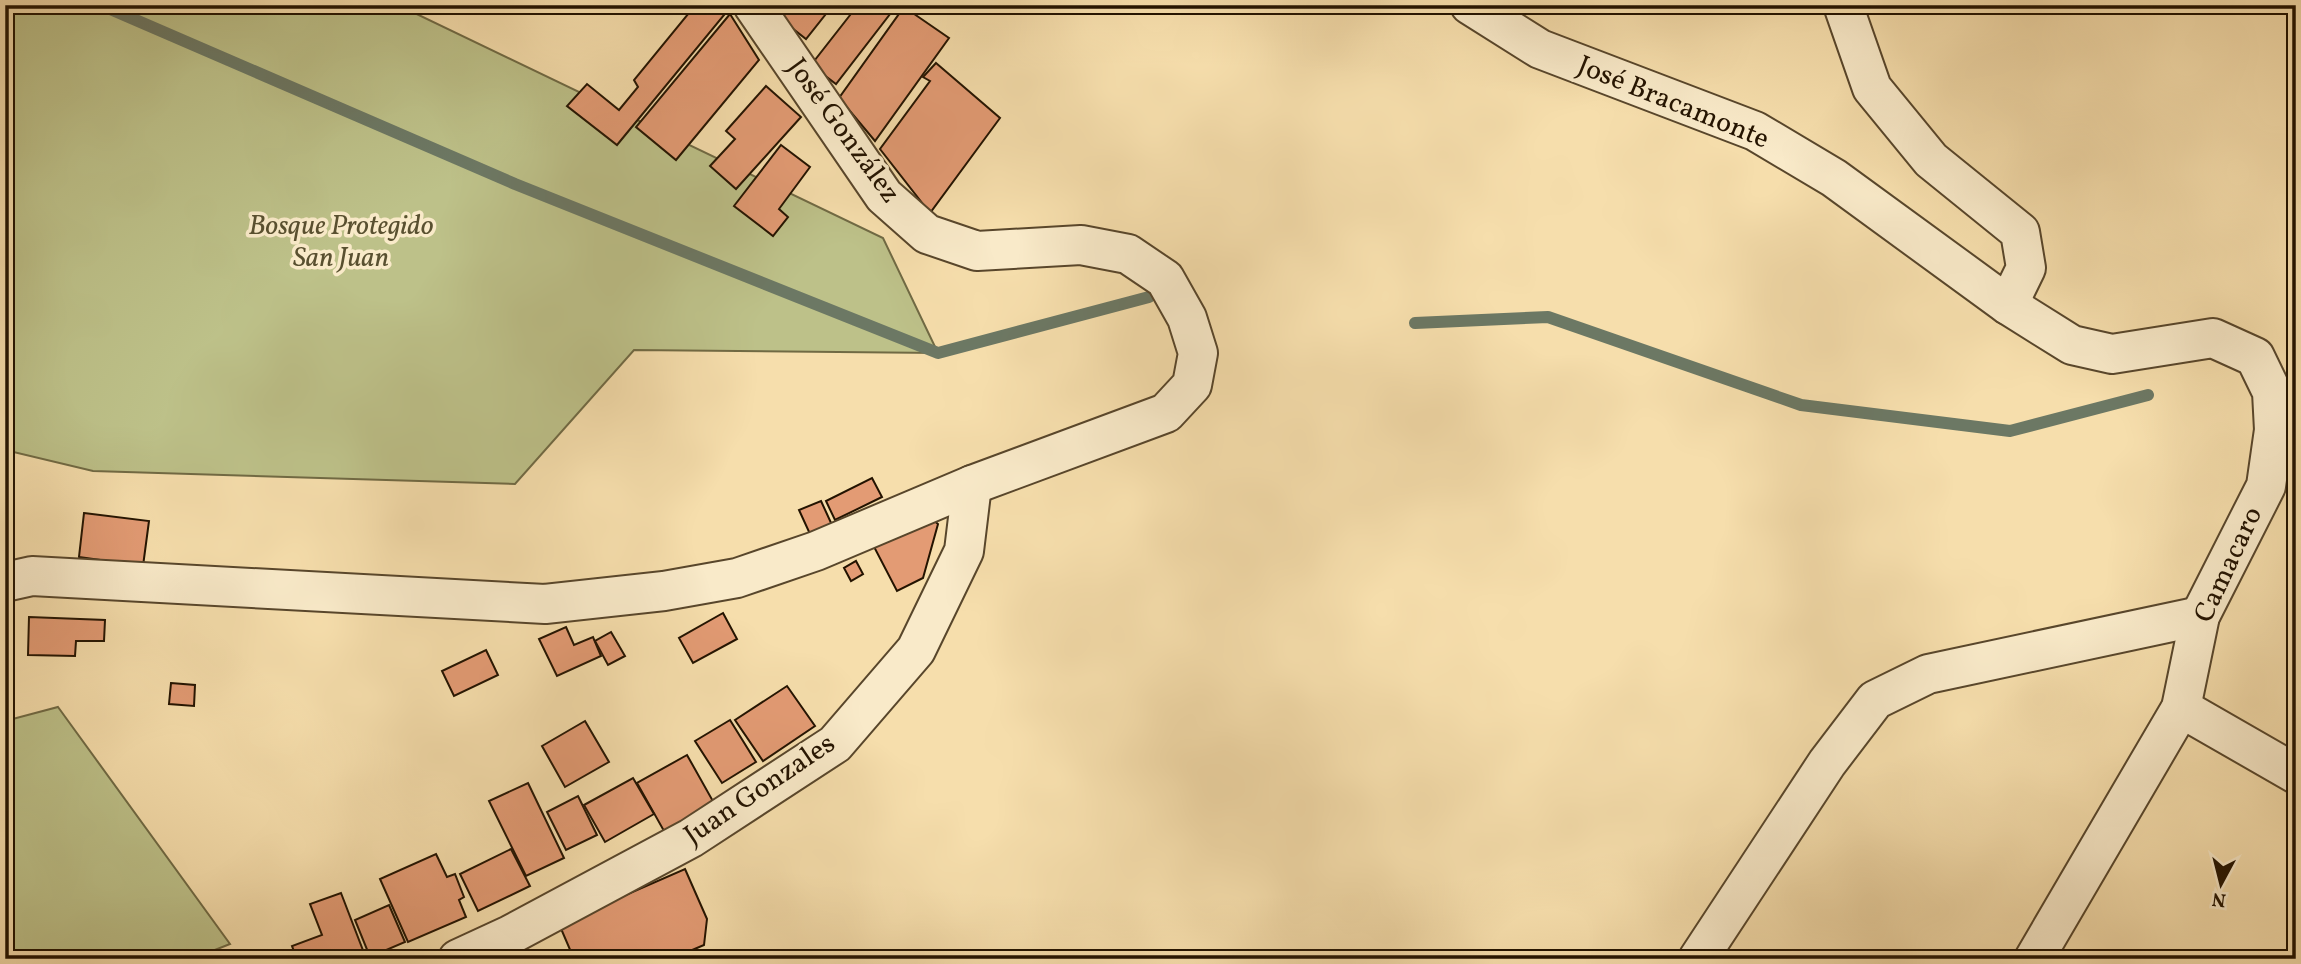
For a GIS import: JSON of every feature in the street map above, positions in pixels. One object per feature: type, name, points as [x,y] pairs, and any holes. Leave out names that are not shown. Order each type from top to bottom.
[{"type":"street","name":"José González","points":[[5,582],[32,576],[545,604],[664,591],[737,578],[816,551],[972,485],[1166,414],[1192,386],[1198,353],[1187,318],[1165,279],[1128,254],[1081,245],[976,251],[927,234],[884,196],[753,5]]},
{"type":"street","name":"José Bracamonte","points":[[1470,5],[1540,49],[1755,131],[1835,178],[2008,305]]},
{"type":"street","points":[[1843,5],[1871,88],[1931,160],[2020,232],[2026,268],[2008,305]]},
{"type":"street","name":"Camacaro","points":[[2008,305],[2072,345],[2112,354],[2213,338],[2255,357],[2272,392],[2274,429],[2266,486],[2200,616],[2182,708],[2034,959]]},
{"type":"street","name":"Juan Gonzales","points":[[458,959],[510,935],[691,838],[835,744],[916,650],[964,551],[972,485]]},
{"type":"street","points":[[1698,959],[1827,763],[1875,699],[1928,674],[2200,616]]},
{"type":"street","points":[[2182,708],[2296,774]]},
{"type":"green space","name":"Bosque Protegido San Juan","points":[[5,5],[398,5],[883,238],[938,353],[634,350],[515,484],[93,471],[5,450]]},
{"type":"green space","points":[[58,707],[230,944],[192,959],[5,959],[5,721]]},
{"type":"building","points":[[726,5],[729,9],[617,145],[567,106],[587,84],[619,110],[638,87],[634,80],[689,13],[681,7]]},
{"type":"building","points":[[788,5],[833,5],[806,39],[778,17]]},
{"type":"building","points":[[858,5],[897,5],[836,84],[811,65]]},
{"type":"building","points":[[904,7],[949,38],[875,141],[839,98]]},
{"type":"building","points":[[730,14],[759,60],[676,160],[636,127]]},
{"type":"building","points":[[936,63],[1000,118],[930,213],[880,149],[930,81],[923,77]]},
{"type":"building","points":[[766,86],[801,117],[736,189],[710,166],[735,139],[726,131]]},
{"type":"building","points":[[781,145],[810,167],[779,209],[788,217],[773,236],[734,206]]},
{"type":"building","points":[[872,478],[882,497],[835,520],[826,501]]},
{"type":"building","points":[[821,501],[832,525],[810,534],[799,510]]},
{"type":"building","points":[[84,513],[149,521],[143,566],[79,557]]},
{"type":"building","points":[[926,514],[938,524],[923,578],[897,591],[871,541]]},
{"type":"building","points":[[856,561],[863,574],[851,581],[844,568]]},
{"type":"building","points":[[723,613],[737,639],[693,663],[679,638]]},
{"type":"building","points":[[29,617],[105,620],[104,641],[76,641],[75,656],[28,655]]},
{"type":"building","points":[[566,627],[574,645],[593,637],[601,656],[557,676],[539,639]]},
{"type":"building","points":[[611,632],[625,656],[608,665],[595,641]]},
{"type":"building","points":[[486,650],[498,675],[454,696],[442,671]]},
{"type":"building","points":[[171,683],[195,685],[194,706],[169,704]]},
{"type":"building","points":[[787,686],[815,726],[763,761],[735,720]]},
{"type":"building","points":[[730,720],[756,762],[722,783],[695,741]]},
{"type":"building","points":[[585,721],[609,762],[565,787],[542,746]]},
{"type":"building","points":[[687,755],[714,803],[664,831],[637,783]]},
{"type":"building","points":[[633,778],[654,814],[605,842],[584,805]]},
{"type":"building","points":[[528,783],[564,858],[526,876],[489,801]]},
{"type":"building","points":[[578,796],[597,835],[566,850],[547,812]]},
{"type":"building","points":[[511,849],[530,886],[478,911],[460,874]]},
{"type":"building","points":[[436,854],[447,877],[455,874],[464,897],[459,900],[466,917],[408,942],[380,879]]},
{"type":"building","points":[[685,869],[707,919],[704,945],[671,959],[574,959],[559,924]]},
{"type":"building","points":[[341,893],[364,953],[349,959],[297,959],[292,946],[322,935],[310,904]]},
{"type":"building","points":[[389,905],[405,942],[370,957],[355,920]]},
{"type":"waterway","points":[[101,5],[515,184],[938,353],[1149,297]]},
{"type":"waterway","points":[[1415,323],[1548,317],[1801,405],[2010,431],[2148,395]]}]
